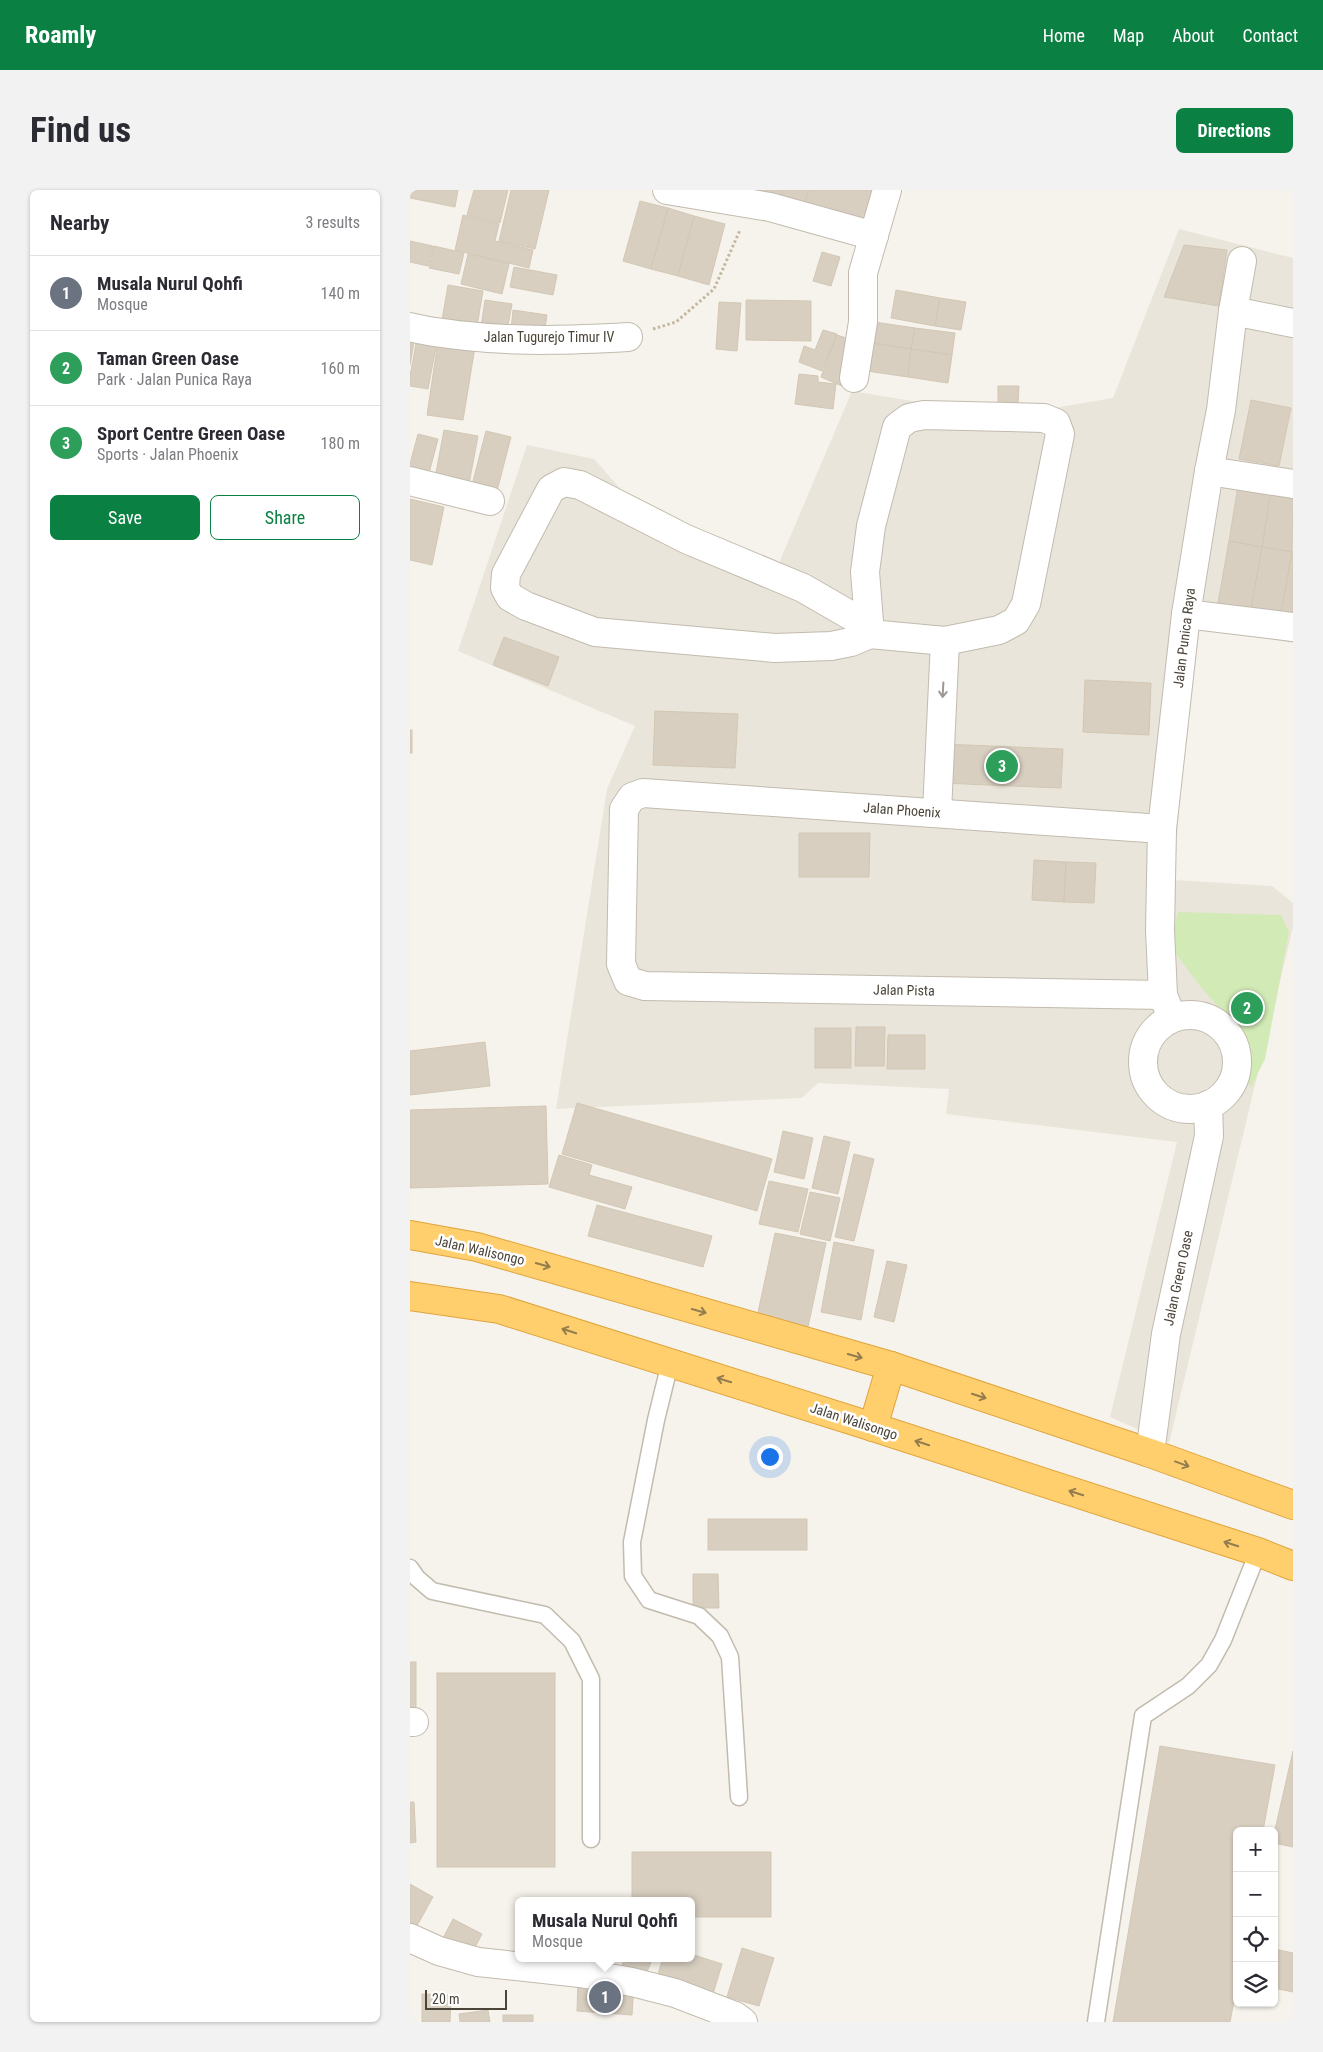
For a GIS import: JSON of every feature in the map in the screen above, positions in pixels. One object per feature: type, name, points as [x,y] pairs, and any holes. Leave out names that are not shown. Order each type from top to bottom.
[{"type":"highway","name":"Jalan Walisongo","points":[[410,1235],[478,1247],[891,1366],[1150,1453],[1293,1505]]},
{"type":"highway","name":"Jalan Walisongo","points":[[410,1296],[499,1309],[1258,1552],[1293,1566]]},
{"type":"highway","points":[[873,1428],[891,1366]]},
{"type":"street","points":[[667,190],[770,208],[874,236]]},
{"type":"street","points":[[854,378],[863,322],[862,293],[874,236],[887,190]]},
{"type":"street","name":"Jalan Punica Raya","points":[[1168,1006],[1160,930],[1162,829],[1186,614],[1209,471],[1221,410],[1233,311],[1242,261]]},
{"type":"street","points":[[1233,311],[1293,323]]},
{"type":"street","name":"Jalan Tugurejo Timur IV","points":[[410,327],[426,331],[501,340],[579,340],[628,337]]},
{"type":"street","points":[[870,634],[855,618],[803,588],[686,539],[580,485],[564,482],[551,489],[506,574],[504,588],[510,597],[526,606],[595,632],[775,648],[831,646],[851,642],[870,634],[935,641],[999,630],[1016,621],[1026,604],[1060,434],[1056,423],[1044,418],[924,415],[909,418],[897,427],[870,526],[866,572],[870,634]]},
{"type":"street","points":[[1209,471],[1293,484]]},
{"type":"street","points":[[410,481],[490,501]]},
{"type":"street","points":[[1186,614],[1293,627]]},
{"type":"street","points":[[928,812],[935,641]]},
{"type":"street","name":"Jalan Phoenix","points":[[645,986],[628,981],[621,964],[624,809],[632,797],[643,793],[1162,829]]},
{"type":"street","name":"Jalan Pista","points":[[645,986],[1168,1006]]},
{"type":"street","points":[[1168,1006],[1208,1018],[1224,1029],[1234,1044],[1237,1062],[1234,1080],[1223,1096],[1208,1105],[1189,1109],[1171,1105],[1156,1095],[1146,1079],[1142,1061],[1146,1043],[1157,1028],[1168,1006]]},
{"type":"street","name":"Jalan Green Oase","points":[[1150,1453],[1166,1334],[1209,1136],[1208,1105]]},
{"type":"street","points":[[410,1938],[439,1951],[478,1962],[580,1973],[632,1982],[675,1993],[735,2016],[743,2022]]},
{"type":"lane","points":[[670,1363],[656,1420],[632,1542],[633,1576],[649,1600],[700,1616],[720,1636],[730,1656],[739,1797]]},
{"type":"lane","points":[[1096,2022],[1143,1716],[1188,1686],[1209,1665],[1223,1640],[1258,1552]]},
{"type":"lane","points":[[410,1568],[417,1578],[432,1591],[545,1615],[572,1641],[591,1678],[591,1839]]},
{"type":"path","points":[[628,337],[676,322],[714,289],[751,205]]},
{"type":"shaded area","points":[[1179,229],[1293,258],[1293,643],[1192,627],[1174,880],[1272,886],[1293,903],[1293,927],[1169,1443],[1110,1417],[1177,1142],[946,1114],[949,1089],[818,1083],[802,1098],[556,1109],[607,789],[635,726],[458,651],[527,445],[594,459],[640,511],[779,563],[852,391],[954,408],[1054,408],[1113,398]]},
{"type":"green space","points":[[1178,912],[1281,915],[1289,932],[1265,1059],[1250,1089],[1240,1031],[1200,986],[1176,954],[1172,937]]},
{"type":"building","points":[[410,190],[458,190],[455,207],[410,198]]},
{"type":"building","points":[[474,190],[508,190],[500,223],[467,215]]},
{"type":"building","points":[[511,190],[549,190],[535,249],[499,241]]},
{"type":"building","points":[[760,190],[783,190],[780,200],[759,194]]},
{"type":"building","points":[[783,190],[809,190],[804,207],[780,200]]},
{"type":"building","points":[[809,190],[879,190],[868,226],[804,207]]},
{"type":"building","points":[[640,201],[668,208],[651,269],[623,261]]},
{"type":"building","points":[[668,208],[694,216],[678,276],[651,269]]},
{"type":"building","points":[[463,215],[499,224],[495,241],[533,250],[529,268],[455,250]]},
{"type":"building","points":[[694,216],[725,224],[709,285],[678,276]]},
{"type":"building","points":[[410,241],[433,246],[428,266],[410,262]]},
{"type":"building","points":[[1184,245],[1227,250],[1219,306],[1164,297]]},
{"type":"building","points":[[434,246],[464,253],[459,274],[429,268]]},
{"type":"building","points":[[822,252],[840,257],[831,286],[813,281]]},
{"type":"building","points":[[468,254],[509,264],[502,294],[461,284]]},
{"type":"building","points":[[514,267],[557,275],[553,295],[510,287]]},
{"type":"building","points":[[448,285],[483,291],[477,326],[442,320]]},
{"type":"building","points":[[896,290],[940,298],[935,326],[891,318]]},
{"type":"building","points":[[940,298],[966,302],[961,330],[935,326]]},
{"type":"building","points":[[485,300],[512,304],[507,331],[481,327]]},
{"type":"building","points":[[746,300],[811,301],[811,341],[746,340]]},
{"type":"building","points":[[719,302],[741,303],[737,351],[716,349]]},
{"type":"building","points":[[513,310],[547,315],[544,335],[511,330]]},
{"type":"building","points":[[874,322],[915,328],[911,349],[871,343]]},
{"type":"building","points":[[915,328],[955,333],[952,355],[911,349]]},
{"type":"building","points":[[410,330],[416,331],[410,365]]},
{"type":"building","points":[[823,330],[837,334],[822,371],[799,362],[804,346],[815,350]]},
{"type":"building","points":[[418,333],[438,336],[428,389],[410,386]]},
{"type":"building","points":[[837,335],[858,342],[842,386],[821,377]]},
{"type":"building","points":[[438,341],[475,347],[463,420],[427,415]]},
{"type":"building","points":[[871,343],[911,349],[908,377],[867,371]]},
{"type":"building","points":[[911,349],[952,355],[948,383],[908,377]]},
{"type":"building","points":[[799,374],[818,376],[818,382],[836,384],[833,409],[795,404]]},
{"type":"building","points":[[998,386],[1019,386],[1018,404],[998,403]]},
{"type":"building","points":[[1251,400],[1291,408],[1279,466],[1239,459]]},
{"type":"building","points":[[444,430],[478,436],[469,484],[435,478]]},
{"type":"building","points":[[486,431],[511,437],[497,491],[472,485]]},
{"type":"building","points":[[418,434],[438,439],[427,481],[410,477],[410,464]]},
{"type":"building","points":[[1238,486],[1271,491],[1262,547],[1229,541]]},
{"type":"building","points":[[1271,491],[1293,495],[1292,552],[1262,547]]},
{"type":"building","points":[[410,499],[444,507],[432,565],[410,560]]},
{"type":"building","points":[[1229,541],[1262,547],[1251,609],[1218,603]]},
{"type":"building","points":[[1262,547],[1292,552],[1281,614],[1251,609]]},
{"type":"building","points":[[1293,552],[1293,616],[1281,614]]},
{"type":"building","points":[[504,637],[559,657],[548,686],[493,665]]},
{"type":"building","points":[[1085,680],[1151,683],[1149,735],[1083,732]]},
{"type":"building","points":[[655,711],[738,714],[735,768],[653,765]]},
{"type":"building","points":[[410,730],[412,730],[412,753],[410,753]]},
{"type":"building","points":[[943,744],[1063,749],[1061,788],[941,783]]},
{"type":"building","points":[[799,833],[870,833],[869,877],[799,877]]},
{"type":"building","points":[[1034,860],[1066,862],[1064,902],[1032,900]]},
{"type":"building","points":[[1066,862],[1096,863],[1094,903],[1064,902]]},
{"type":"building","points":[[856,1027],[885,1027],[884,1066],[855,1066]]},
{"type":"building","points":[[815,1028],[851,1028],[851,1068],[815,1068]]},
{"type":"building","points":[[888,1035],[925,1035],[925,1069],[887,1069]]},
{"type":"building","points":[[485,1042],[490,1086],[410,1095],[410,1051]]},
{"type":"building","points":[[577,1103],[772,1159],[757,1211],[562,1154]]},
{"type":"building","points":[[546,1106],[548,1184],[410,1188],[410,1110]]},
{"type":"building","points":[[783,1131],[813,1138],[804,1179],[774,1172]]},
{"type":"building","points":[[824,1136],[850,1142],[838,1194],[812,1188]]},
{"type":"building","points":[[854,1154],[874,1159],[854,1241],[835,1237]]},
{"type":"building","points":[[559,1155],[592,1165],[589,1175],[632,1187],[625,1209],[549,1187]]},
{"type":"building","points":[[769,1181],[808,1189],[798,1232],[759,1224]]},
{"type":"building","points":[[810,1192],[840,1198],[830,1241],[800,1234]]},
{"type":"building","points":[[597,1205],[712,1236],[703,1267],[588,1236]]},
{"type":"building","points":[[775,1233],[826,1243],[808,1327],[757,1317]]},
{"type":"building","points":[[834,1242],[874,1250],[861,1320],[821,1312]]},
{"type":"building","points":[[887,1261],[907,1265],[894,1322],[874,1317]]},
{"type":"building","points":[[708,1519],[807,1519],[807,1550],[708,1550]]},
{"type":"building","points":[[693,1574],[718,1574],[719,1608],[693,1608]]},
{"type":"building","points":[[410,1662],[416,1662],[416,1709],[410,1709]]},
{"type":"building","points":[[437,1673],[555,1673],[555,1867],[437,1867]]},
{"type":"building","points":[[1160,1746],[1275,1765],[1264,1827],[1233,1827],[1233,2006],[1230,2022],[1113,2022]]},
{"type":"building","points":[[1293,1751],[1293,1847],[1278,1844],[1278,1827],[1276,1827]]},
{"type":"building","points":[[410,1802],[414,1802],[416,1842],[410,1843]]},
{"type":"building","points":[[632,1852],[771,1852],[771,1917],[695,1917],[695,1897],[632,1897]]},
{"type":"building","points":[[410,1884],[433,1897],[414,1931],[410,1928]]},
{"type":"building","points":[[453,1919],[482,1934],[470,1957],[441,1942]]},
{"type":"building","points":[[742,1948],[774,1958],[759,2006],[727,1997]]},
{"type":"building","points":[[1278,1950],[1293,1953],[1293,1992],[1278,1989]]},
{"type":"building","points":[[695,1955],[722,1964],[713,1994],[657,1977],[662,1962],[695,1962]]},
{"type":"building","points":[[579,1962],[606,1962],[601,1973]]},
{"type":"building","points":[[623,1962],[651,1962],[645,1976],[622,1965]]},
{"type":"building","points":[[578,1980],[634,1984],[632,2015],[577,2011]]},
{"type":"building","points":[[422,1994],[451,1995],[450,2022],[422,2022]]},
{"type":"building","points":[[488,2010],[490,2022],[460,2022],[459,2014]]},
{"type":"building","points":[[503,2015],[533,2015],[533,2022],[503,2022]]},
{"type":"place","name":"Sport Centre Green Oase","points":[[1002,766]]},
{"type":"place","name":"Taman Green Oase","points":[[1247,1008]]},
{"type":"place","name":"Musala Nurul Qohfi","points":[[605,1997]]}]
